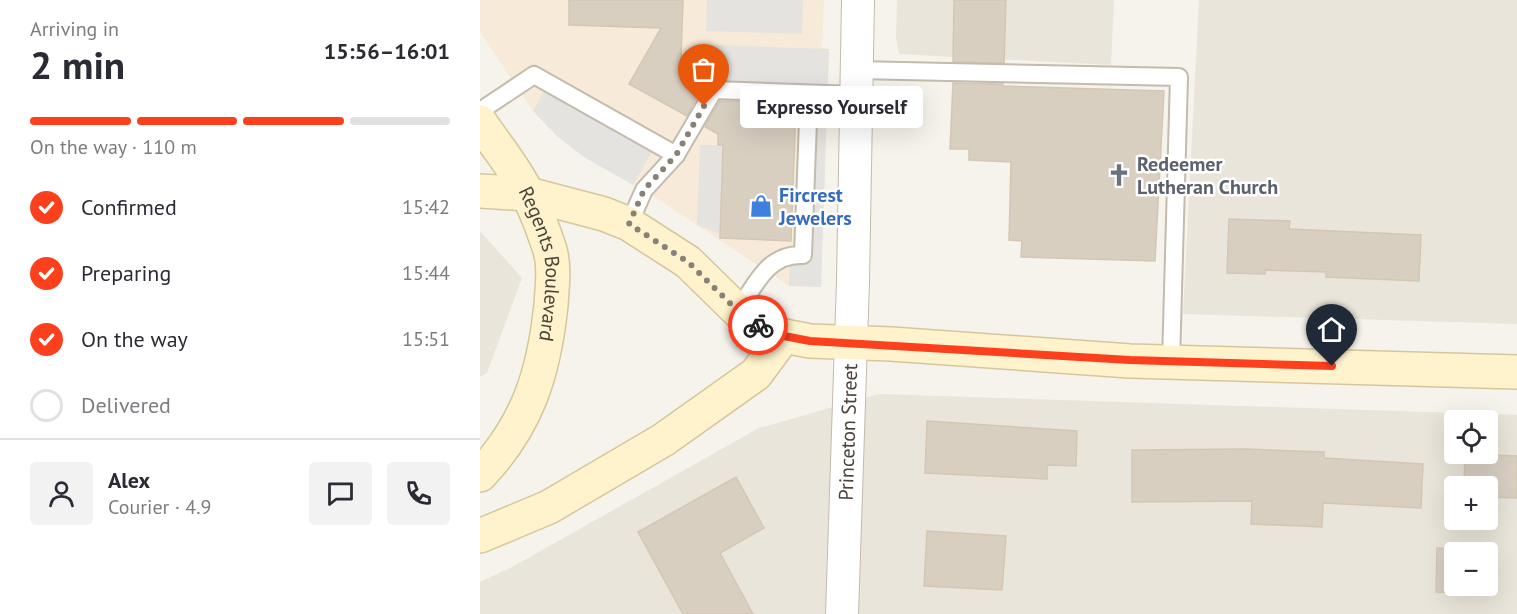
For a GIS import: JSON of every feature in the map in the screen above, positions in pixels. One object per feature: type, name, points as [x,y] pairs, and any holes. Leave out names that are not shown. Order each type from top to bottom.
[{"type":"street","name":"Princeton Street","points":[[842,614],[854,281],[858,0]]},
{"type":"street","name":"Regents Boulevard","points":[[480,122],[528,194],[550,252],[554,275],[547,342],[541,372],[529,404],[513,434],[480,475]]},
{"type":"street","points":[[480,191],[528,194],[604,214],[629,224],[688,262],[738,311],[758,325],[784,336],[810,341],[1171,362],[1517,372]]},
{"type":"street","points":[[480,536],[549,507],[663,440],[756,374],[784,336]]},
{"type":"lane","points":[[480,111],[534,75],[676,155]]},
{"type":"lane","points":[[629,224],[644,190],[676,155],[714,90],[809,94],[856,82],[1179,77],[1171,362]]},
{"type":"lane","points":[[738,311],[766,268],[790,254],[803,255],[809,94]]},
{"type":"shaded area","points":[[480,0],[824,0],[822,48],[829,49],[821,287],[789,286],[644,190],[584,157],[557,136],[533,111],[480,32]]},
{"type":"shaded area","points":[[707,0],[803,0],[802,34],[706,31]]},
{"type":"shaded area","points":[[897,0],[1114,0],[1111,65],[899,54],[896,38]]},
{"type":"shaded area","points":[[1199,0],[1517,0],[1517,324],[1183,314]]},
{"type":"shaded area","points":[[715,45],[829,49],[821,287],[789,286],[790,254],[803,255],[809,94],[714,90]]},
{"type":"shaded area","points":[[549,83],[656,144],[633,185],[584,157],[557,136],[533,111]]},
{"type":"shaded area","points":[[700,145],[723,145],[720,234],[697,225]]},
{"type":"shaded area","points":[[480,231],[522,278],[487,373],[480,377]]},
{"type":"shaded area","points":[[879,394],[1444,413],[1444,464],[1498,464],[1498,414],[1517,415],[1517,614],[480,614],[480,582],[512,567],[759,428]]},
{"type":"building","points":[[569,0],[683,0],[681,58],[708,74],[687,116],[629,84],[661,28],[569,25]]},
{"type":"building","points":[[954,0],[1006,0],[1004,63],[953,62]]},
{"type":"building","name":"Redeemer Lutheran Church","points":[[953,83],[1164,91],[1155,261],[1021,257],[1022,241],[1009,240],[1011,162],[969,160],[969,149],[950,149]]},
{"type":"building","points":[[720,101],[796,103],[791,241],[720,238],[723,145],[718,145],[718,134],[705,127]]},
{"type":"building","points":[[1229,219],[1290,221],[1289,229],[1421,235],[1419,281],[1326,277],[1326,272],[1265,270],[1265,274],[1227,273]]},
{"type":"building","points":[[927,421],[1077,431],[1076,466],[1047,465],[1047,479],[925,473]]},
{"type":"building","points":[[1246,449],[1324,452],[1324,458],[1423,464],[1421,508],[1323,503],[1322,527],[1251,524],[1252,501],[1132,502],[1132,450]]},
{"type":"building","points":[[1498,455],[1517,456],[1517,498],[1498,497],[1498,476],[1464,476],[1465,464],[1498,464]]},
{"type":"building","points":[[736,477],[764,528],[720,553],[753,614],[683,614],[638,532]]},
{"type":"building","points":[[927,531],[1006,536],[1002,590],[924,586]]},
{"type":"building","points":[[1437,548],[1444,548],[1444,592],[1436,592]]},
{"type":"way so far","points":[[704,106],[676,155],[644,190],[629,224],[688,262],[738,311],[758,325]]},
{"type":"place","name":"Expresso Yourself","points":[[704,106]]},
{"type":"place","name":"Redeemer Lutheran Church","points":[[1119,175]]},
{"type":"place","name":"Fircrest Jewelers","points":[[761,206]]},
{"type":"route","points":[[758,325],[784,336],[810,341],[891,344],[1130,360],[1332,366]]}]
